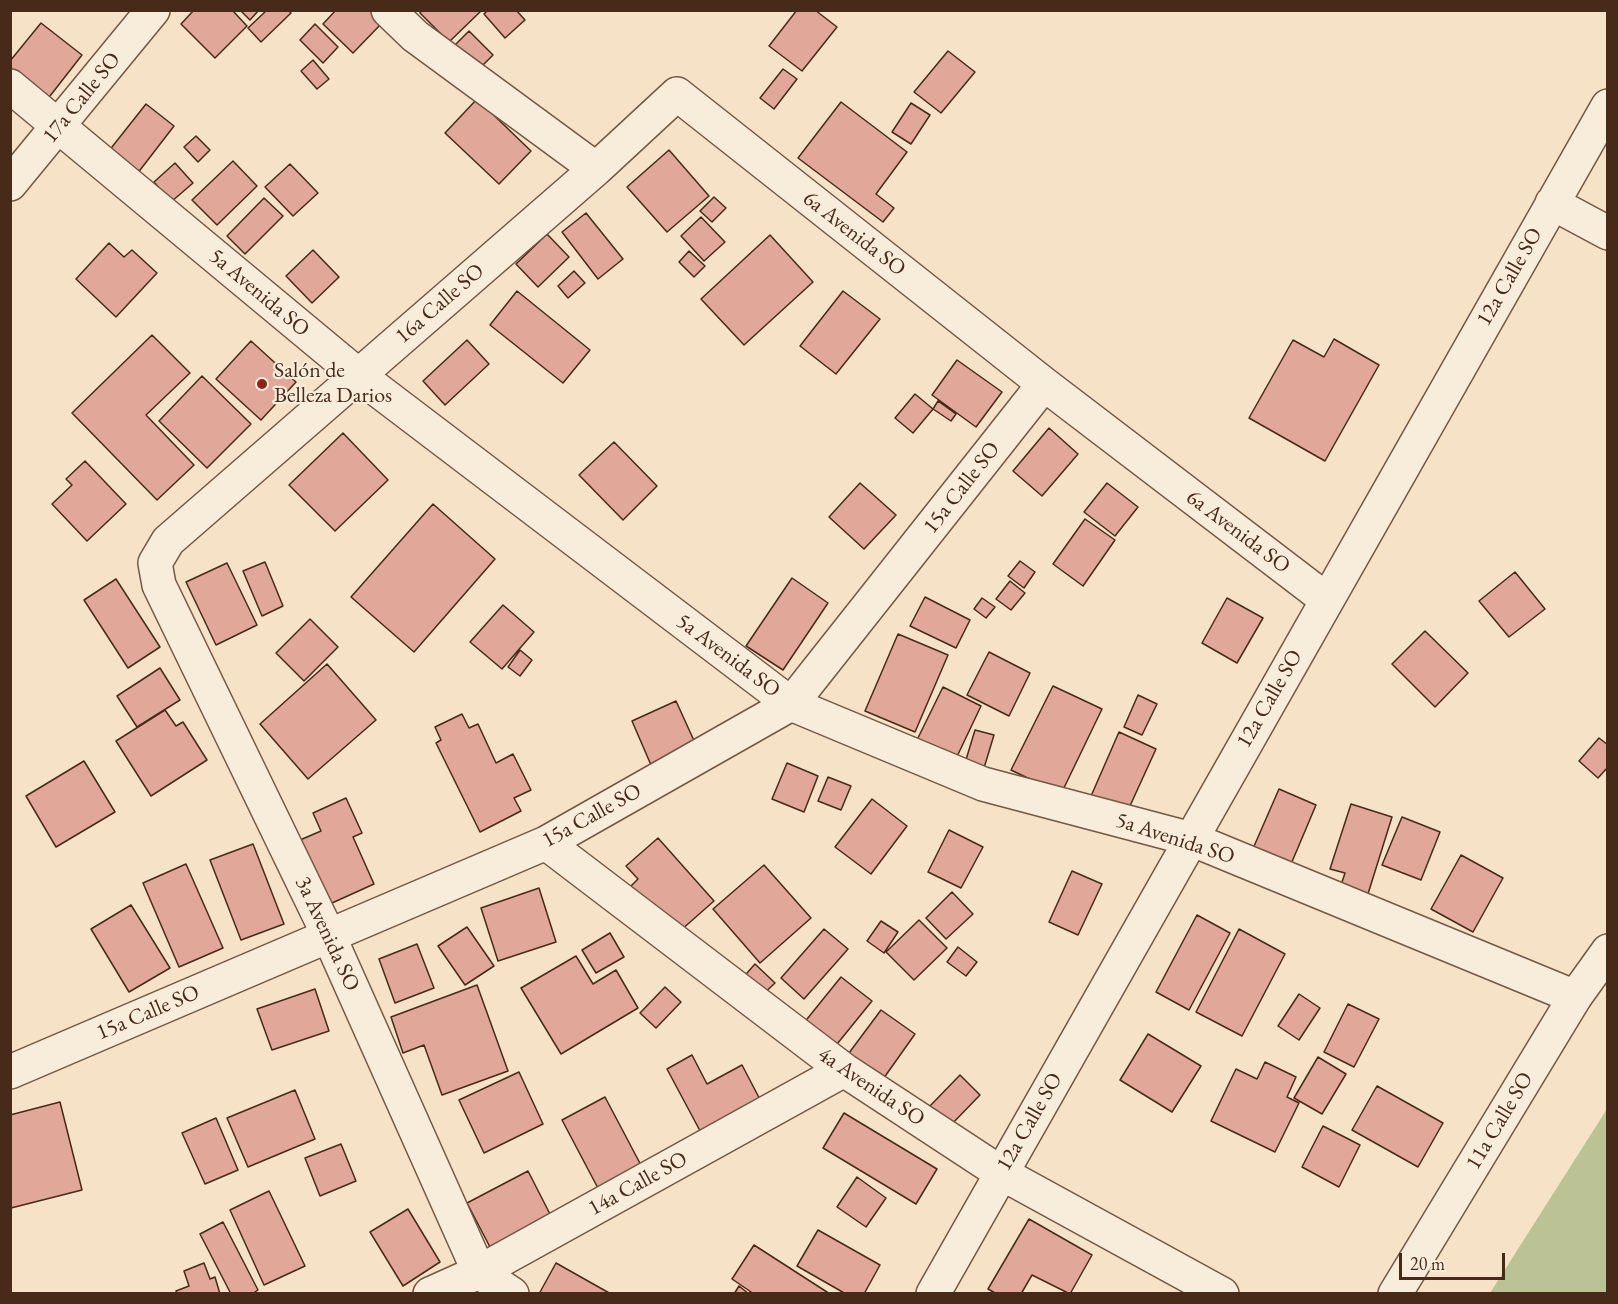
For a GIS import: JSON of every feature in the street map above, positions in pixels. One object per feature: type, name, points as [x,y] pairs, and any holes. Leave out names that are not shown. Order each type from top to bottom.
[{"type":"street","name":"17a Calle SO","points":[[10,184],[60,126],[153,10]]},
{"type":"street","points":[[388,10],[416,36],[596,169]]},
{"type":"street","name":"5a Avenida SO","points":[[10,86],[358,375],[791,704],[983,784],[1191,839],[1575,998]]},
{"type":"street","name":"6a Avenida SO","points":[[596,169],[677,94],[1044,384],[1327,600]]},
{"type":"street","name":"12a Calle SO","points":[[933,1293],[1608,106]]},
{"type":"street","name":"16a Calle SO","points":[[155,563],[168,542],[596,169]]},
{"type":"street","points":[[1552,203],[1608,233]]},
{"type":"street","name":"15a Calle SO","points":[[10,1072],[546,843],[791,704],[1044,384]]},
{"type":"street","name":"3a Avenida SO","points":[[155,563],[159,585],[330,936],[479,1272]]},
{"type":"street","name":"4a Avenida SO","points":[[546,843],[843,1070],[1001,1173],[1222,1293]]},
{"type":"street","name":"11a Calle SO","points":[[1395,1293],[1575,998],[1608,951]]},
{"type":"street","name":"14a Calle SO","points":[[430,1293],[479,1272],[843,1070]]},
{"type":"street","points":[[479,1272],[512,1293]]},
{"type":"green space","points":[[1607,1109],[1607,1293],[1490,1293]]},
{"type":"building","points":[[194,10],[232,10],[247,26],[215,58],[181,24]]},
{"type":"building","points":[[240,10],[259,10],[250,20]]},
{"type":"building","points":[[267,10],[288,10],[291,13],[261,42],[248,28]]},
{"type":"building","points":[[336,10],[371,10],[383,22],[353,53],[323,24]]},
{"type":"building","points":[[422,10],[482,10],[449,42],[420,13]]},
{"type":"building","points":[[488,10],[516,10],[525,20],[505,38],[484,14]]},
{"type":"building","points":[[797,10],[815,10],[837,27],[802,71],[769,46]]},
{"type":"building","points":[[41,23],[82,55],[43,105],[10,80],[10,61]]},
{"type":"building","points":[[315,24],[338,47],[323,63],[300,40]]},
{"type":"building","points":[[469,31],[493,55],[479,69],[455,45]]},
{"type":"building","points":[[948,51],[975,72],[941,113],[914,92]]},
{"type":"building","points":[[313,60],[329,79],[317,89],[301,71]]},
{"type":"building","points":[[783,69],[797,79],[774,109],[760,98]]},
{"type":"building","points":[[477,99],[531,151],[499,184],[445,133]]},
{"type":"building","points":[[841,102],[907,152],[876,194],[894,208],[883,222],[798,158]]},
{"type":"building","points":[[911,103],[930,115],[911,144],[892,132]]},
{"type":"building","points":[[146,104],[174,126],[137,174],[108,152]]},
{"type":"building","points":[[196,136],[210,150],[198,162],[184,147]]},
{"type":"building","points":[[669,150],[709,196],[667,232],[627,187]]},
{"type":"building","points":[[233,161],[257,186],[217,225],[192,200]]},
{"type":"building","points":[[175,163],[193,183],[171,202],[154,182]]},
{"type":"building","points":[[290,164],[318,193],[293,216],[265,187]]},
{"type":"building","points":[[714,197],[726,208],[712,222],[700,211]]},
{"type":"building","points":[[264,198],[283,216],[245,254],[227,236]]},
{"type":"building","points":[[586,213],[623,259],[598,279],[562,232]]},
{"type":"building","points":[[701,217],[725,242],[704,261],[681,236]]},
{"type":"building","points":[[547,234],[569,257],[538,287],[516,264]]},
{"type":"building","points":[[770,235],[813,282],[744,345],[701,299]]},
{"type":"building","points":[[109,243],[124,257],[132,250],[157,273],[116,317],[76,279]]},
{"type":"building","points":[[313,250],[339,277],[312,303],[286,276]]},
{"type":"building","points":[[689,251],[705,266],[694,277],[679,262]]},
{"type":"building","points":[[574,271],[585,283],[568,298],[558,286]]},
{"type":"building","points":[[517,291],[590,350],[563,383],[490,325]]},
{"type":"building","points":[[843,291],[880,319],[836,374],[800,346]]},
{"type":"building","points":[[152,335],[190,373],[146,415],[194,465],[157,500],[72,413]]},
{"type":"building","points":[[1334,339],[1379,365],[1325,461],[1249,418],[1293,340],[1324,357]]},
{"type":"building","points":[[467,340],[489,364],[445,405],[423,381]]},
{"type":"building","points":[[251,341],[296,382],[261,420],[216,379]]},
{"type":"building","points":[[957,360],[1002,392],[976,427],[932,395]]},
{"type":"building","points":[[202,376],[251,424],[207,468],[159,421]]},
{"type":"building","points":[[915,394],[933,409],[913,433],[895,418]]},
{"type":"building","points":[[938,401],[956,414],[951,421],[933,409]]},
{"type":"building","points":[[1049,428],[1078,454],[1042,496],[1013,471]]},
{"type":"building","points":[[343,433],[388,480],[335,531],[289,485]]},
{"type":"building","points":[[614,442],[657,486],[623,520],[579,475]]},
{"type":"building","points":[[85,461],[126,504],[87,541],[52,504],[72,485],[66,479]]},
{"type":"building","points":[[860,483],[896,515],[864,549],[829,517]]},
{"type":"building","points":[[1107,483],[1138,507],[1115,536],[1084,512]]},
{"type":"building","points":[[433,504],[495,559],[414,652],[351,597]]},
{"type":"building","points":[[1085,519],[1115,540],[1083,586],[1053,564]]},
{"type":"building","points":[[1020,561],[1035,572],[1024,588],[1008,576]]},
{"type":"building","points":[[265,562],[283,606],[262,616],[243,571]]},
{"type":"building","points":[[227,563],[257,625],[216,645],[186,582]]},
{"type":"building","points":[[1515,572],[1545,609],[1509,637],[1479,601]]},
{"type":"building","points":[[792,578],[828,603],[783,670],[746,646]]},
{"type":"building","points":[[116,579],[160,647],[128,668],[84,600]]},
{"type":"building","points":[[1010,581],[1025,593],[1011,610],[996,599]]},
{"type":"building","points":[[925,597],[970,620],[956,648],[910,626]]},
{"type":"building","points":[[982,598],[995,607],[986,618],[974,609]]},
{"type":"building","points":[[1227,598],[1263,618],[1237,663],[1202,643]]},
{"type":"building","points":[[503,605],[534,632],[502,669],[470,642]]},
{"type":"building","points":[[310,619],[338,647],[304,681],[276,653]]},
{"type":"building","points":[[1425,631],[1468,673],[1435,707],[1392,664]]},
{"type":"building","points":[[898,634],[948,655],[915,732],[865,711]]},
{"type":"building","points":[[520,650],[532,660],[520,676],[508,667]]},
{"type":"building","points":[[989,652],[1030,673],[1009,716],[967,695]]},
{"type":"building","points":[[327,664],[376,720],[308,779],[260,724]]},
{"type":"building","points":[[160,668],[180,700],[137,727],[117,696]]},
{"type":"building","points":[[1053,686],[1102,709],[1061,794],[1011,770]]},
{"type":"building","points":[[943,687],[981,706],[952,767],[913,748]]},
{"type":"building","points":[[1138,695],[1157,704],[1142,735],[1124,727]]},
{"type":"building","points":[[676,701],[696,745],[651,765],[632,721]]},
{"type":"building","points":[[165,710],[176,726],[183,722],[207,760],[151,796],[116,741]]},
{"type":"building","points":[[462,714],[469,728],[478,724],[496,763],[513,754],[531,790],[514,798],[521,811],[480,832],[436,743],[441,740],[435,727]]},
{"type":"building","points":[[975,730],[994,735],[984,768],[965,763]]},
{"type":"building","points":[[1119,732],[1156,749],[1124,819],[1088,803]]},
{"type":"building","points":[[1599,738],[1608,745],[1608,767],[1598,778],[1579,761]]},
{"type":"building","points":[[84,761],[115,812],[56,847],[26,796]]},
{"type":"building","points":[[787,763],[818,776],[804,812],[772,799]]},
{"type":"building","points":[[828,777],[851,786],[841,810],[818,801]]},
{"type":"building","points":[[1279,789],[1316,805],[1286,876],[1248,860]]},
{"type":"building","points":[[346,798],[362,833],[353,837],[374,884],[321,908],[293,843],[321,831],[313,813]]},
{"type":"building","points":[[872,799],[907,826],[871,874],[835,847]]},
{"type":"building","points":[[1351,804],[1392,817],[1367,897],[1340,888],[1345,873],[1330,869]]},
{"type":"building","points":[[1402,817],[1440,832],[1421,880],[1382,865]]},
{"type":"building","points":[[949,830],[983,847],[961,888],[928,872]]},
{"type":"building","points":[[658,838],[714,901],[672,938],[628,889],[638,879],[626,866]]},
{"type":"building","points":[[253,844],[284,924],[241,940],[210,860]]},
{"type":"building","points":[[1461,855],[1503,878],[1473,932],[1431,909]]},
{"type":"building","points":[[186,864],[223,948],[179,967],[143,883]]},
{"type":"building","points":[[764,865],[811,918],[760,963],[713,909]]},
{"type":"building","points":[[1072,871],[1102,884],[1078,935],[1049,922]]},
{"type":"building","points":[[539,888],[556,942],[498,961],[481,908]]},
{"type":"building","points":[[952,892],[973,914],[946,939],[926,918]]},
{"type":"building","points":[[131,905],[170,968],[129,992],[91,929]]},
{"type":"building","points":[[1197,915],[1230,933],[1189,1010],[1156,992]]},
{"type":"building","points":[[919,920],[947,948],[914,980],[886,952]]},
{"type":"building","points":[[881,921],[898,932],[884,953],[867,941]]},
{"type":"building","points":[[467,927],[494,966],[465,985],[438,946]]},
{"type":"building","points":[[824,929],[848,949],[804,999],[781,978]]},
{"type":"building","points":[[1239,929],[1285,954],[1242,1036],[1196,1012]]},
{"type":"building","points":[[610,933],[624,957],[596,973],[582,950]]},
{"type":"building","points":[[417,944],[434,988],[395,1003],[379,959]]},
{"type":"building","points":[[958,947],[977,962],[966,976],[947,962]]},
{"type":"building","points":[[576,956],[593,984],[616,970],[638,1008],[561,1054],[521,988]]},
{"type":"building","points":[[755,964],[775,983],[757,1000],[739,982]]},
{"type":"building","points":[[841,977],[872,1001],[833,1049],[803,1024]]},
{"type":"building","points":[[477,985],[508,1071],[442,1095],[424,1045],[403,1053],[391,1017]]},
{"type":"building","points":[[665,987],[681,1002],[656,1028],[640,1013]]},
{"type":"building","points":[[315,989],[329,1031],[272,1050],[257,1009]]},
{"type":"building","points":[[1299,994],[1320,1008],[1299,1040],[1278,1026]]},
{"type":"building","points":[[1348,1004],[1379,1019],[1354,1067],[1324,1052]]},
{"type":"building","points":[[881,1010],[915,1034],[881,1082],[846,1057]]},
{"type":"building","points":[[1148,1034],[1201,1066],[1172,1112],[1120,1080]]},
{"type":"building","points":[[692,1055],[707,1084],[742,1065],[765,1109],[706,1142],[667,1069]]},
{"type":"building","points":[[1318,1057],[1346,1074],[1322,1114],[1294,1098]]},
{"type":"building","points":[[1265,1062],[1296,1077],[1287,1097],[1299,1103],[1275,1152],[1211,1121],[1236,1069],[1257,1079]]},
{"type":"building","points":[[519,1072],[543,1124],[484,1153],[459,1100]]},
{"type":"building","points":[[960,1075],[980,1095],[949,1127],[929,1107]]},
{"type":"building","points":[[1377,1086],[1443,1123],[1418,1167],[1352,1130]]},
{"type":"building","points":[[295,1090],[315,1139],[248,1167],[227,1118]]},
{"type":"building","points":[[605,1097],[643,1169],[600,1192],[562,1120]]},
{"type":"building","points":[[60,1102],[82,1190],[11,1208],[10,1115]]},
{"type":"building","points":[[844,1113],[937,1169],[916,1204],[823,1148]]},
{"type":"building","points":[[216,1118],[238,1170],[205,1184],[182,1133]]},
{"type":"building","points":[[1323,1126],[1360,1145],[1339,1187],[1302,1167]]},
{"type":"building","points":[[341,1144],[356,1181],[320,1196],[305,1158]]},
{"type":"building","points":[[528,1171],[552,1218],[491,1249],[467,1203]]},
{"type":"building","points":[[857,1177],[886,1198],[866,1227],[837,1207]]},
{"type":"building","points":[[269,1191],[305,1266],[264,1285],[230,1210]]},
{"type":"building","points":[[408,1209],[440,1262],[403,1286],[370,1232]]},
{"type":"building","points":[[1029,1219],[1092,1255],[1070,1294],[1032,1275],[1021,1294],[997,1294],[988,1289]]},
{"type":"building","points":[[223,1222],[258,1290],[252,1294],[231,1294],[200,1234]]},
{"type":"building","points":[[818,1230],[880,1265],[864,1294],[846,1294],[797,1266]]},
{"type":"building","points":[[754,1245],[830,1294],[754,1294],[732,1279]]},
{"type":"building","points":[[204,1263],[210,1279],[215,1277],[220,1294],[177,1294],[176,1291],[189,1286],[184,1271]]},
{"type":"building","points":[[556,1263],[611,1294],[539,1294]]},
{"type":"building","points":[[739,1286],[749,1294],[734,1294]]},
{"type":"place","name":"Salón de Belleza Darios","points":[[262,384]]}]
